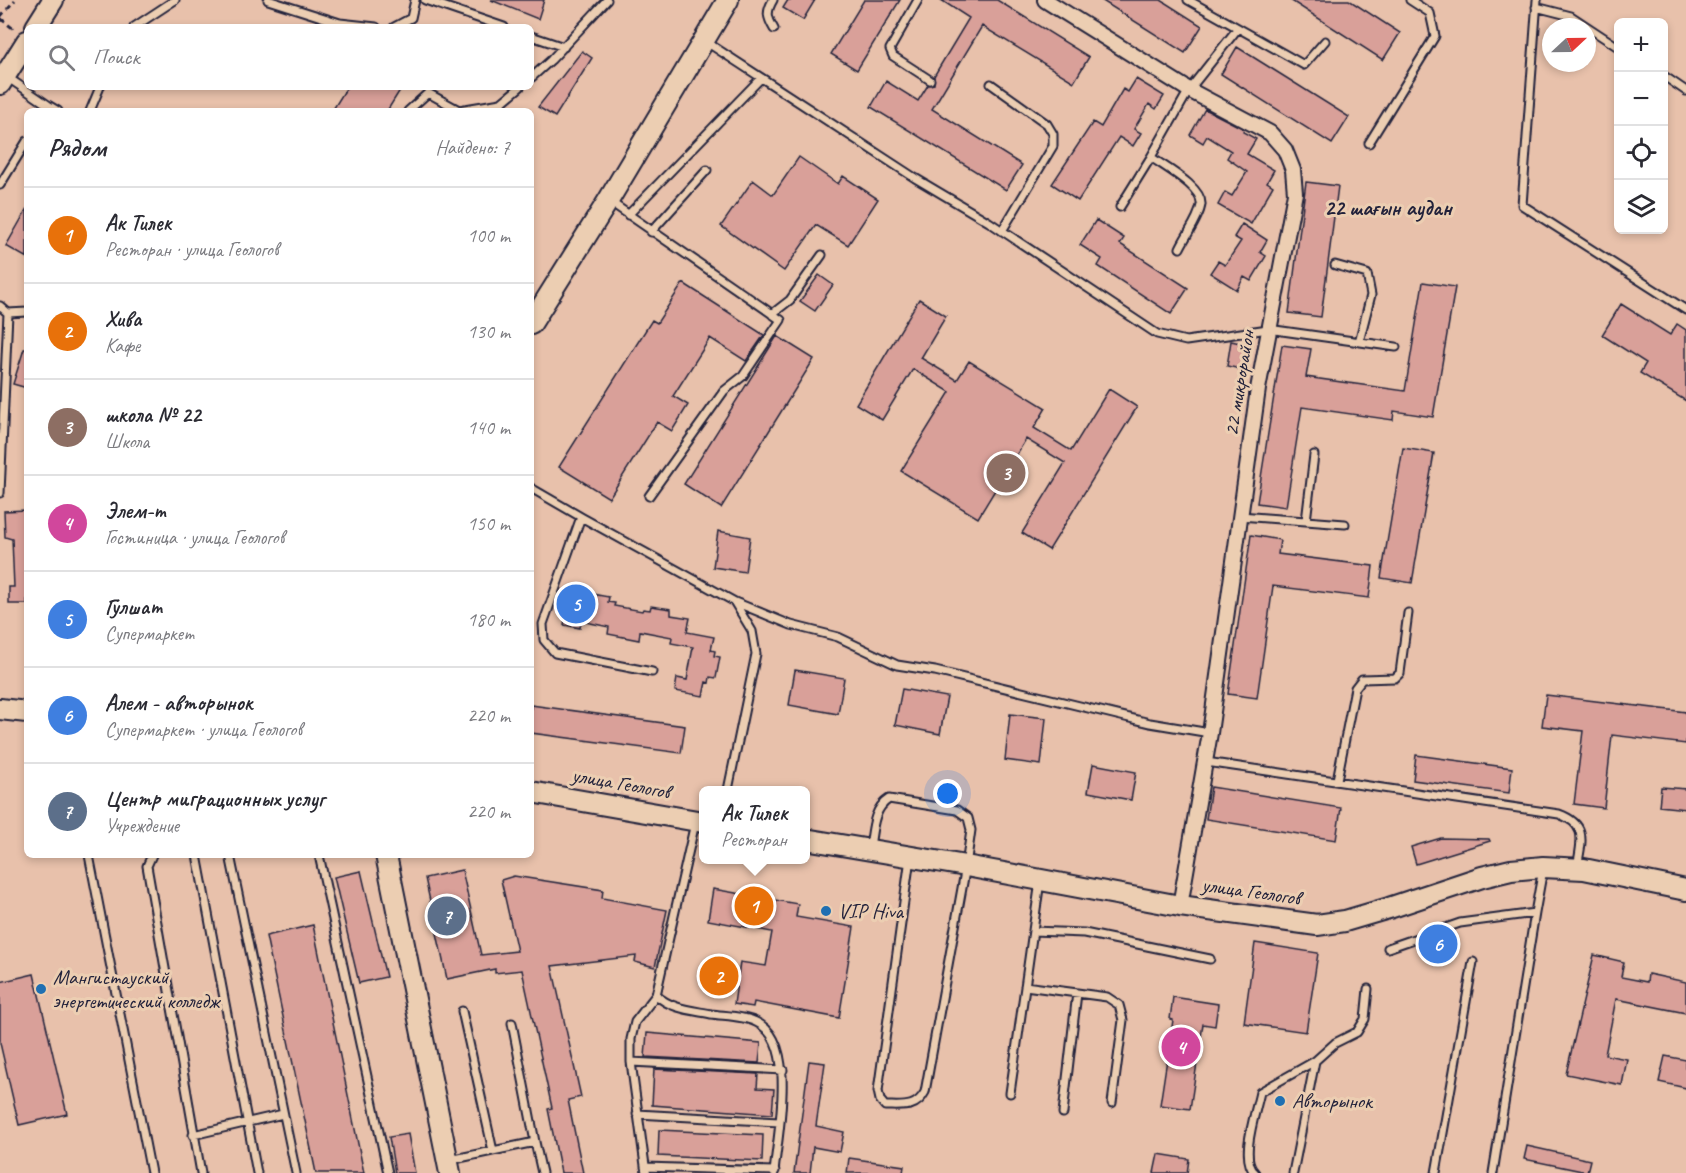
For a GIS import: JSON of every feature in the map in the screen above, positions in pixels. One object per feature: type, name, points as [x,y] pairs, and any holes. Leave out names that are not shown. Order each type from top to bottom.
[{"type":"street","points":[[38,24],[53,0]]},
{"type":"street","points":[[534,319],[608,201],[728,0]]},
{"type":"street","name":"22 микрорайон","points":[[1049,1],[1189,90],[1270,133],[1285,150],[1293,170],[1295,193],[1268,329],[1206,762],[1180,906]]},
{"type":"street","points":[[2,77],[24,45]]},
{"type":"street","points":[[0,709],[24,712]]},
{"type":"street","name":"улица Геологов","points":[[534,793],[699,821]]},
{"type":"street","name":"улица Геологов","points":[[810,840],[1180,906],[1317,925],[1345,921],[1482,877],[1511,870],[1543,867],[1577,868],[1686,890]]},
{"type":"street","points":[[387,858],[449,1167]]},
{"type":"lane","points":[[139,24],[175,0]]},
{"type":"lane","points":[[268,0],[349,24]]},
{"type":"lane","points":[[400,24],[411,18],[416,0]]},
{"type":"lane","points":[[425,0],[495,24]]},
{"type":"lane","points":[[534,75],[564,47],[607,0]]},
{"type":"lane","points":[[773,0],[768,9],[768,18],[774,29]]},
{"type":"lane","points":[[918,0],[890,49],[893,56],[930,80]]},
{"type":"lane","points":[[1188,0],[1304,64],[1325,41]]},
{"type":"lane","points":[[1369,143],[1435,36],[1430,13],[1410,0]]},
{"type":"lane","points":[[1614,44],[1571,16],[1536,3],[1522,205],[1686,310]]},
{"type":"lane","points":[[1120,207],[1189,90],[1238,28]]},
{"type":"lane","points":[[534,37],[564,47]]},
{"type":"lane","points":[[703,40],[1002,231],[1157,334],[1186,341],[1268,329],[1396,347]]},
{"type":"lane","points":[[2,77],[46,108]]},
{"type":"lane","points":[[628,215],[761,78]]},
{"type":"lane","points":[[1668,79],[1686,91]]},
{"type":"lane","points":[[991,84],[1047,124],[1053,134],[1053,146],[1002,231]]},
{"type":"lane","points":[[91,108],[99,90]]},
{"type":"lane","points":[[471,108],[501,103],[516,90]]},
{"type":"lane","points":[[411,108],[428,93],[455,108]]},
{"type":"lane","points":[[0,185],[24,153]]},
{"type":"lane","points":[[1151,157],[1195,188],[1201,196],[1201,206],[1180,248]]},
{"type":"lane","points":[[651,232],[706,170]]},
{"type":"lane","points":[[608,201],[781,320],[764,348],[743,376],[724,391],[649,496]]},
{"type":"lane","points":[[772,314],[790,300],[822,255]]},
{"type":"lane","points":[[1335,265],[1367,274],[1371,295],[1359,342]]},
{"type":"lane","points":[[0,306],[8,313],[24,312]]},
{"type":"lane","points":[[0,493],[8,313]]},
{"type":"lane","points":[[1306,522],[1314,455]]},
{"type":"lane","points":[[534,490],[735,602],[791,625],[838,637],[897,665],[935,671],[1150,723],[1210,733]]},
{"type":"lane","points":[[1240,516],[1345,524]]},
{"type":"lane","points":[[581,517],[543,624],[544,640],[555,653],[652,672]]},
{"type":"lane","points":[[729,786],[756,654],[752,631],[735,602]]},
{"type":"lane","points":[[1337,780],[1354,688],[1362,679],[1395,678],[1400,673],[1408,613]]},
{"type":"lane","points":[[1206,762],[1559,814],[1572,819],[1579,826],[1581,837],[1577,868]]},
{"type":"lane","points":[[869,850],[876,815],[881,804],[889,799],[957,810],[968,818],[971,830],[966,866],[925,1092],[920,1101],[912,1106],[885,1106],[879,1100],[878,1091],[910,858]]},
{"type":"lane","points":[[656,995],[665,1003],[681,1009],[756,1022],[770,1032],[777,1043],[783,1070],[774,1172],[646,1170],[631,1062],[631,1039],[635,1022],[656,995],[699,821]]},
{"type":"lane","points":[[90,858],[151,1173]]},
{"type":"lane","points":[[151,858],[147,866],[201,1173]]},
{"type":"lane","points":[[198,858],[257,1173]]},
{"type":"lane","points":[[231,858],[296,1173]]},
{"type":"lane","points":[[320,858],[388,1173]]},
{"type":"lane","points":[[1493,1173],[1543,867]]},
{"type":"lane","points":[[1010,1093],[1040,881]]},
{"type":"lane","points":[[1388,948],[1460,923],[1535,913]]},
{"type":"lane","points":[[1033,931],[1084,933],[1210,959]]},
{"type":"lane","points":[[1436,1173],[1473,962]]},
{"type":"lane","points":[[1025,986],[1107,997],[1119,1005],[1123,1020],[1112,1103]]},
{"type":"lane","points":[[1256,1173],[1251,1169],[1247,1156],[1260,1092],[1315,1061],[1335,1043],[1357,1032],[1365,1019],[1368,989]]},
{"type":"lane","points":[[1063,1113],[1077,993]]},
{"type":"lane","points":[[462,1011],[493,1151]]},
{"type":"lane","points":[[512,1023],[542,1173]]},
{"type":"lane","points":[[1293,1173],[1315,1061]]},
{"type":"lane","points":[[631,1062],[783,1070]]},
{"type":"lane","points":[[193,1135],[283,1114]]},
{"type":"lane","points":[[638,1114],[778,1122]]},
{"type":"lane","points":[[449,1167],[493,1151],[535,1142]]},
{"type":"path","points":[[0,17],[15,0]]},
{"type":"building","points":[[491,0],[544,0],[538,19]]},
{"type":"building","points":[[788,0],[815,0],[803,20],[783,8]]},
{"type":"building","points":[[864,0],[900,0],[857,70],[831,54]]},
{"type":"building","points":[[941,0],[997,0],[1089,57],[1074,82],[982,26],[932,109],[1022,165],[1006,190],[871,107],[886,81],[918,101],[928,85],[934,84],[934,76],[969,18]]},
{"type":"building","points":[[1101,0],[1161,0],[1202,26],[1185,53]]},
{"type":"building","points":[[1290,0],[1349,0],[1400,33],[1383,60]]},
{"type":"building","points":[[1237,47],[1349,117],[1332,144],[1221,74]]},
{"type":"building","points":[[582,51],[592,58],[555,117],[538,107]]},
{"type":"building","points":[[1136,79],[1164,96],[1156,109],[1149,104],[1134,129],[1141,133],[1133,146],[1119,137],[1078,201],[1052,184],[1093,122],[1101,127],[1123,89],[1128,92]]},
{"type":"building","points":[[345,90],[400,90],[389,108],[334,108]]},
{"type":"building","points":[[1205,109],[1244,129],[1243,132],[1256,139],[1247,154],[1274,170],[1267,182],[1273,186],[1251,224],[1218,205],[1225,192],[1232,196],[1247,172],[1227,158],[1231,151],[1207,136],[1203,143],[1190,135]]},
{"type":"building","points":[[799,157],[838,184],[843,176],[878,199],[848,245],[816,225],[784,271],[721,226],[753,180],[773,195]]},
{"type":"building","points":[[1306,182],[1338,186],[1321,317],[1289,313]]},
{"type":"building","points":[[24,214],[24,256],[6,246]]},
{"type":"building","points":[[1096,220],[1124,238],[1120,244],[1188,288],[1171,314],[1098,266],[1102,259],[1080,245]]},
{"type":"building","points":[[1242,224],[1267,240],[1260,252],[1266,256],[1251,281],[1244,277],[1237,290],[1210,273],[1218,261],[1225,265],[1241,241],[1234,237]]},
{"type":"building","points":[[819,275],[833,285],[815,311],[800,301]]},
{"type":"building","points":[[1423,282],[1455,287],[1433,417],[1394,411],[1393,420],[1302,407],[1286,507],[1257,503],[1282,345],[1311,349],[1306,377],[1405,391]]},
{"type":"building","points":[[683,283],[764,335],[746,361],[710,338],[673,396],[688,405],[672,431],[657,422],[609,498],[559,467],[652,320],[657,323]]},
{"type":"building","points":[[919,299],[946,316],[921,358],[957,380],[969,361],[1046,408],[1034,428],[1071,451],[1109,389],[1137,407],[1049,550],[1022,533],[1065,463],[1026,439],[978,518],[901,471],[950,392],[913,369],[882,420],[856,404]]},
{"type":"building","points":[[1621,304],[1670,335],[1677,324],[1686,330],[1686,401],[1640,373],[1646,363],[1602,335]]},
{"type":"building","points":[[777,336],[814,359],[721,508],[684,484]]},
{"type":"building","points":[[1231,341],[1250,345],[1245,370],[1227,366]]},
{"type":"building","points":[[24,349],[24,387],[13,384]]},
{"type":"building","points":[[1403,448],[1434,453],[1412,583],[1381,578]]},
{"type":"building","points":[[24,510],[24,604],[9,604],[9,587],[14,587],[12,539],[5,537],[4,511]]},
{"type":"building","points":[[718,531],[750,537],[745,572],[713,567]]},
{"type":"building","points":[[1251,535],[1280,540],[1278,554],[1373,566],[1369,598],[1273,586],[1257,698],[1228,694]]},
{"type":"building","points":[[592,594],[609,597],[608,602],[615,603],[614,606],[642,611],[643,609],[650,610],[651,606],[671,609],[671,615],[690,618],[687,632],[714,637],[711,650],[715,651],[714,656],[720,657],[716,678],[710,677],[709,683],[706,682],[703,696],[675,691],[677,678],[687,680],[693,647],[671,643],[672,637],[640,631],[639,640],[608,634],[609,627],[581,621],[580,628],[564,625],[569,598],[584,600],[585,596],[591,598]]},
{"type":"building","points":[[795,670],[844,678],[838,714],[789,705]]},
{"type":"building","points":[[902,689],[947,697],[940,734],[895,725]]},
{"type":"building","points":[[1546,695],[1686,712],[1686,744],[1612,735],[1604,808],[1574,804],[1583,731],[1542,726]]},
{"type":"building","points":[[534,705],[685,726],[681,753],[534,733]]},
{"type":"building","points":[[1010,714],[1046,718],[1041,765],[1005,760]]},
{"type":"building","points":[[1416,755],[1512,768],[1509,793],[1413,780]]},
{"type":"building","points":[[1093,764],[1136,772],[1131,800],[1088,792]]},
{"type":"building","points":[[1211,787],[1341,808],[1336,840],[1206,819]]},
{"type":"building","points":[[1661,787],[1686,789],[1686,809],[1659,806]]},
{"type":"building","points":[[1441,838],[1489,839],[1490,841],[1416,864],[1411,847]]},
{"type":"building","points":[[462,870],[481,955],[517,951],[501,880],[514,876],[603,890],[602,898],[667,910],[655,967],[635,962],[636,956],[552,966],[581,1097],[568,1100],[583,1173],[561,1173],[548,1109],[552,1108],[522,970],[495,973],[495,969],[447,979],[425,878]]},
{"type":"building","points":[[361,871],[386,977],[359,983],[334,877]]},
{"type":"building","points":[[713,889],[798,904],[796,917],[854,927],[839,1018],[754,1002],[753,1007],[734,1004],[740,962],[766,966],[772,932],[708,920]]},
{"type":"building","points":[[313,925],[364,1173],[316,1173],[266,936]]},
{"type":"building","points":[[1255,943],[1318,953],[1306,1032],[1244,1023]]},
{"type":"building","points":[[1594,955],[1624,962],[1621,977],[1647,982],[1648,974],[1686,982],[1686,1013],[1616,999],[1605,1055],[1627,1059],[1622,1085],[1566,1074]]},
{"type":"building","points":[[34,974],[67,1114],[19,1125],[0,1043],[0,982]]},
{"type":"building","points":[[1173,997],[1218,1004],[1215,1026],[1203,1024],[1190,1109],[1160,1105],[1173,1020],[1170,1019]]},
{"type":"building","points":[[647,1033],[761,1043],[759,1063],[645,1057]]},
{"type":"building","points":[[1665,1056],[1686,1060],[1686,1088],[1659,1082]]},
{"type":"building","points":[[809,1061],[825,1063],[816,1126],[844,1132],[840,1152],[813,1147],[810,1173],[794,1173]]},
{"type":"building","points":[[654,1069],[758,1074],[757,1088],[774,1089],[772,1114],[652,1105]]},
{"type":"building","points":[[659,1130],[763,1135],[762,1161],[658,1156]]},
{"type":"building","points":[[408,1134],[415,1173],[395,1173],[389,1137]]},
{"type":"building","points":[[1527,1146],[1590,1160],[1587,1172],[1524,1159]]},
{"type":"building","points":[[1158,1154],[1189,1159],[1187,1173],[1154,1173]]},
{"type":"building","points":[[849,1158],[904,1166],[903,1173],[847,1173]]},
{"type":"place","name":"школа № 22","points":[[1006,473]]},
{"type":"place","name":"Гулшат","points":[[576,604]]},
{"type":"place","name":"Ак Тилек","points":[[754,906]]},
{"type":"place","name":"VIP Hiva","points":[[826,911]]},
{"type":"place","name":"Центр миграционных услуг","points":[[447,916]]},
{"type":"place","name":"Алем - авторынок","points":[[1438,944]]},
{"type":"place","name":"Хива","points":[[719,976]]},
{"type":"place","name":"Мангистауский энергетический колледж","points":[[41,989]]},
{"type":"place","name":"Элем-т","points":[[1181,1047]]},
{"type":"place","name":"Авторынок","points":[[1280,1101]]},
{"type":"district","name":"22 шағын аудан","points":[[1388,207]]}]
